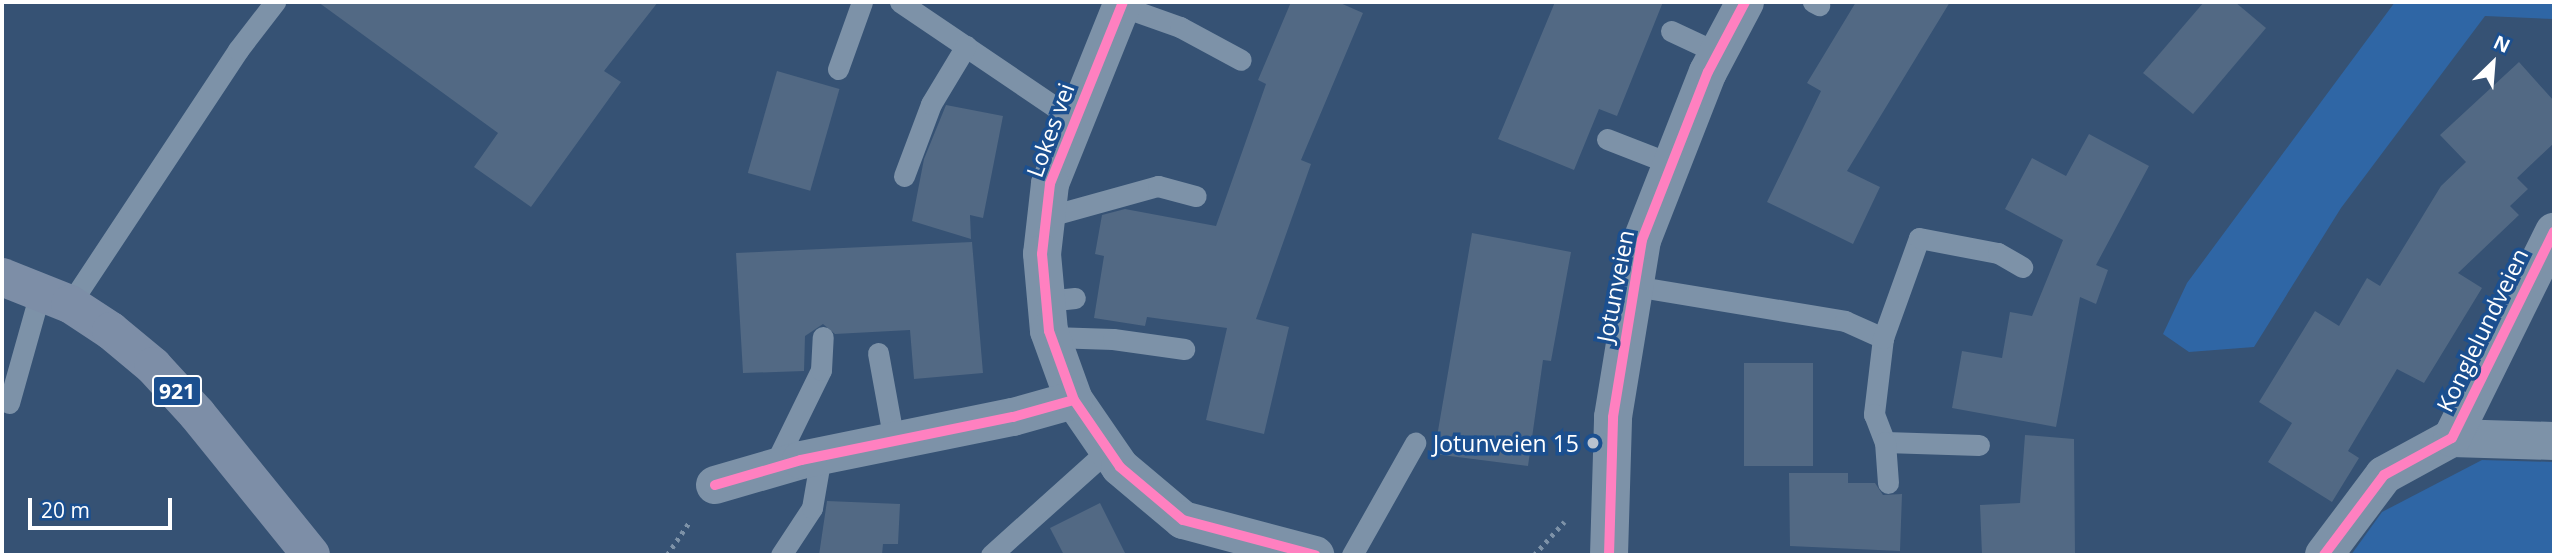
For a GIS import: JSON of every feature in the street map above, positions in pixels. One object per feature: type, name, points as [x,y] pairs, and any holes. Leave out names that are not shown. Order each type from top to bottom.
[{"type":"main road","name":"921","points":[[2,277],[55,299],[153,366],[197,414],[310,555]]},
{"type":"street","name":"Jotunveien","points":[[1609,555],[1613,417],[1642,240],[1718,53],[1745,2]]},
{"type":"street","name":"Lokes vei","points":[[1122,4],[1049,184],[1042,254],[1057,312],[1074,400],[1120,467],[1184,520],[1234,545],[1315,555]]},
{"type":"street","name":"Konglelundveien","points":[[2452,438],[2554,232]]},
{"type":"street","points":[[715,485],[821,456],[1074,400]]},
{"type":"street","name":"Konglelundveien","points":[[2324,555],[2384,475],[2452,438],[2554,441]]},
{"type":"lane","points":[[9,403],[55,299],[275,2]]},
{"type":"lane","points":[[838,69],[862,2]]},
{"type":"lane","points":[[900,2],[1074,120]]},
{"type":"lane","points":[[1122,4],[1180,27],[1241,60]]},
{"type":"lane","points":[[1671,31],[1718,53]]},
{"type":"lane","points":[[904,176],[931,104],[965,46]]},
{"type":"lane","points":[[1607,139],[1671,164]]},
{"type":"lane","points":[[1046,217],[1158,186],[1196,195]]},
{"type":"lane","points":[[1888,483],[1885,442],[1874,414],[1883,338],[1919,238],[1998,253],[2022,267]]},
{"type":"lane","points":[[1634,286],[1845,321],[1883,338]]},
{"type":"lane","points":[[1057,312],[1112,339],[1184,349]]},
{"type":"lane","points":[[773,468],[821,370],[823,337]]},
{"type":"lane","points":[[878,353],[894,441]]},
{"type":"lane","points":[[1885,442],[1979,445]]},
{"type":"lane","points":[[1352,555],[1416,443]]},
{"type":"lane","points":[[991,555],[1008,548],[1108,450]]},
{"type":"lane","points":[[781,555],[811,508],[821,456]]},
{"type":"shaded area","points":[[2395,2],[2554,2],[2554,19],[2485,16],[2341,208],[2254,347],[2189,352],[2163,334],[2187,283]]},
{"type":"shaded area","points":[[2482,460],[2554,462],[2554,555],[2351,555],[2382,512]]},
{"type":"building","points":[[318,2],[658,2],[604,71],[621,82],[531,207],[474,167],[498,133]]},
{"type":"building","points":[[1291,2],[1338,2],[1363,13],[1301,160],[1311,164],[1256,319],[1289,327],[1264,434],[1206,420],[1227,328],[1147,317],[1145,326],[1094,318],[1104,256],[1095,254],[1102,215],[1125,209],[1216,226],[1266,84],[1258,80]]},
{"type":"building","points":[[1555,2],[1663,2],[1617,116],[1599,109],[1574,170],[1498,139]]},
{"type":"building","points":[[1856,2],[1950,2],[1847,171],[1880,187],[1853,244],[1767,202],[1821,91],[1807,83]]},
{"type":"building","points":[[2204,2],[2235,2],[2266,28],[2193,114],[2143,73]]},
{"type":"building","points":[[2519,62],[2554,101],[2554,143],[2517,178],[2528,189],[2510,206],[2519,215],[2458,273],[2482,288],[2424,383],[2397,369],[2348,451],[2359,458],[2332,502],[2268,462],[2292,423],[2259,402],[2315,311],[2339,326],[2367,278],[2380,286],[2441,186],[2466,162],[2440,135]]},
{"type":"building","points":[[777,71],[839,89],[810,191],[748,173]]},
{"type":"building","points":[[946,105],[1003,116],[983,218],[970,215],[971,239],[912,221],[924,159]]},
{"type":"building","points":[[2089,134],[2149,166],[2096,265],[2108,270],[2096,304],[2080,297],[2056,427],[1952,408],[1962,351],[2002,358],[2010,312],[2032,316],[2063,240],[2005,209],[2032,158],[2066,176]]},
{"type":"building","points":[[1472,233],[1571,252],[1551,361],[1543,360],[1528,466],[1434,454]]},
{"type":"building","points":[[972,242],[983,373],[914,379],[910,330],[835,334],[823,324],[805,336],[804,371],[743,373],[736,253]]},
{"type":"building","points":[[1744,363],[1813,363],[1813,466],[1744,466]]},
{"type":"building","points":[[2025,435],[2074,439],[2075,555],[1982,555],[1980,505],[2020,503]]},
{"type":"building","points":[[1789,473],[1848,473],[1848,483],[1875,483],[1883,495],[1902,494],[1900,551],[1790,546]]},
{"type":"building","points":[[827,501],[900,504],[898,544],[883,544],[882,555],[819,555]]},
{"type":"building","points":[[1100,503],[1126,555],[1064,555],[1050,528]]},
{"type":"cycle path","points":[[1123,2],[1050,184],[1042,254],[1049,331],[1074,400],[1120,467],[1183,520],[1315,555]]},
{"type":"cycle path","points":[[1609,555],[1613,417],[1642,240],[1708,72],[1745,2]]},
{"type":"cycle path","points":[[2324,555],[2384,475],[2452,438],[2554,232]]},
{"type":"cycle path","points":[[715,485],[801,460],[1013,417],[1074,400]]},
{"type":"place","name":"Jotunveien 15","points":[[1593,443]]}]
